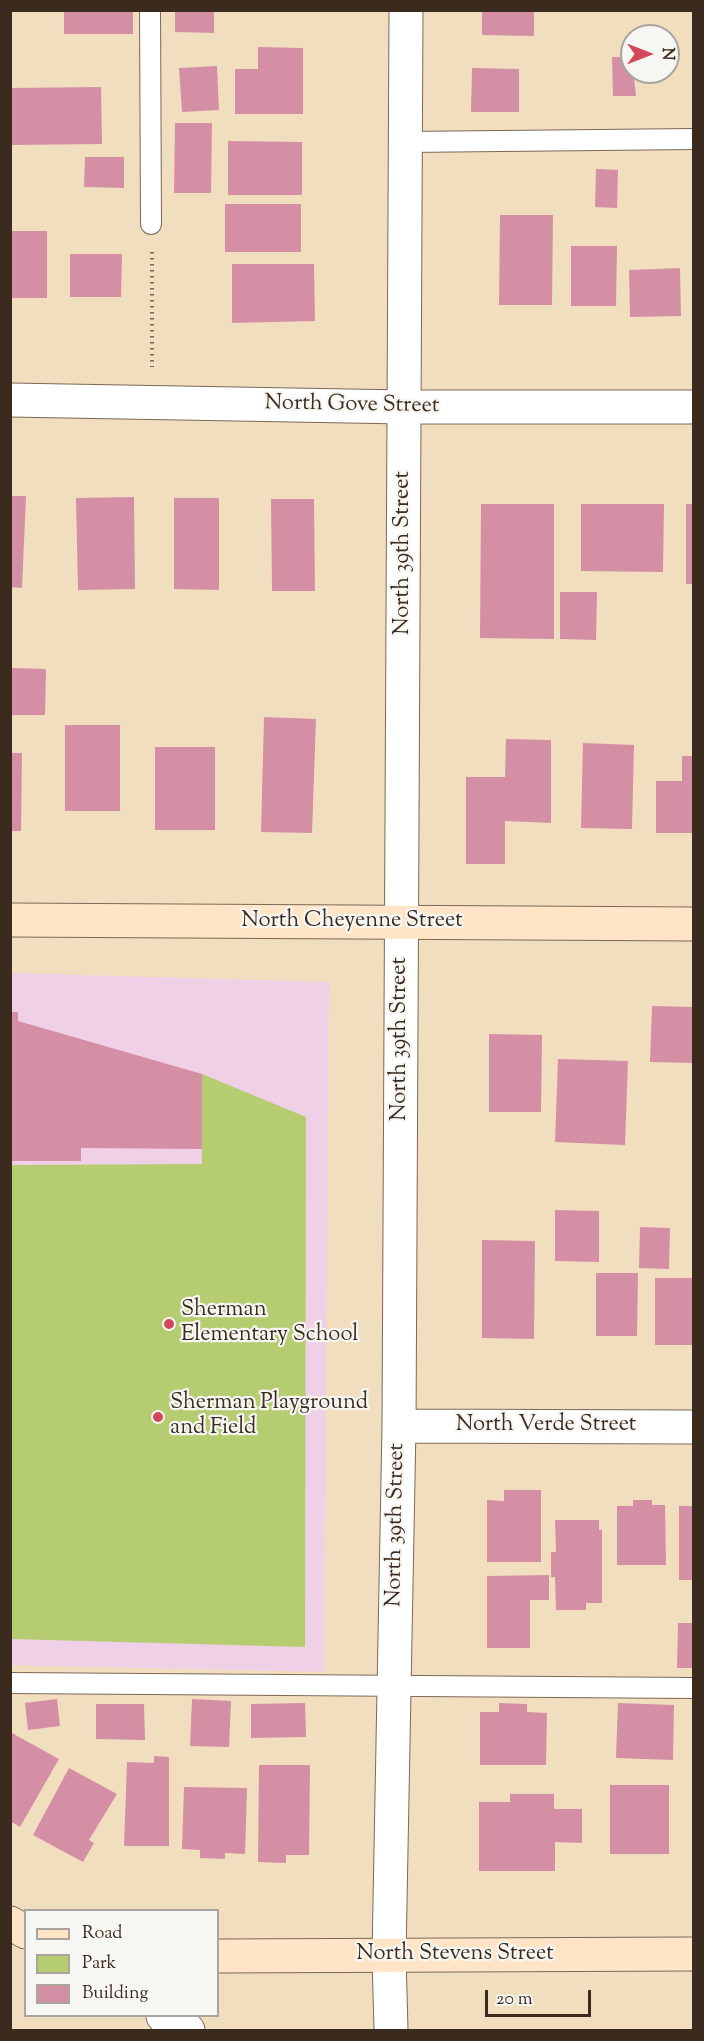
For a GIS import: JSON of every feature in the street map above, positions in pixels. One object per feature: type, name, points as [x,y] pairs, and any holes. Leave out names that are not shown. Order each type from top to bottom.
[{"type":"street","name":"North 39th Street","points":[[391,2031],[389,1955],[399,1426],[406,10]]},
{"type":"street","name":"North Gove Street","points":[[10,400],[405,408],[693,407]]},
{"type":"street","name":"North Cheyenne Street","points":[[10,920],[693,924]]},
{"type":"street","name":"North Verde Street","points":[[399,1426],[693,1427]]},
{"type":"street","points":[[10,1923],[24,1931]]},
{"type":"street","name":"North Stevens Street","points":[[219,1956],[693,1954]]},
{"type":"street","points":[[165,2017],[188,2031]]},
{"type":"lane","points":[[150,10],[151,224]]},
{"type":"lane","points":[[405,142],[693,139]]},
{"type":"lane","points":[[10,1683],[693,1688]]},
{"type":"path","points":[[151,224],[153,402]]},
{"type":"shaded area","name":"Sherman Playground and Field","points":[[11,973],[329,982],[324,1672],[11,1665]]},
{"type":"green space","name":"Sherman Playground and Field","points":[[202,1074],[306,1117],[305,1647],[11,1639],[11,1165],[202,1164]]},
{"type":"building","points":[[64,10],[133,10],[133,34],[64,34]]},
{"type":"building","points":[[175,10],[214,10],[214,33],[175,32]]},
{"type":"building","points":[[482,10],[534,10],[534,36],[482,35]]},
{"type":"building","points":[[258,47],[303,48],[303,114],[235,114],[235,69],[258,69]]},
{"type":"building","points":[[612,57],[620,57],[620,84],[635,84],[636,96],[613,96]]},
{"type":"building","points":[[217,66],[219,110],[182,112],[179,68]]},
{"type":"building","points":[[472,68],[519,69],[519,112],[471,112]]},
{"type":"building","points":[[101,87],[102,144],[10,145],[10,88]]},
{"type":"building","points":[[175,123],[212,123],[211,193],[174,193]]},
{"type":"building","points":[[228,141],[302,142],[302,195],[228,195]]},
{"type":"building","points":[[85,157],[124,157],[124,188],[84,187]]},
{"type":"building","points":[[596,169],[618,170],[617,208],[595,207]]},
{"type":"building","points":[[225,204],[301,204],[301,252],[225,252]]},
{"type":"building","points":[[500,215],[553,215],[552,305],[499,305]]},
{"type":"building","points":[[10,231],[47,231],[47,298],[10,298]]},
{"type":"building","points":[[571,246],[617,246],[616,306],[571,306]]},
{"type":"building","points":[[70,254],[122,254],[121,297],[70,297]]},
{"type":"building","points":[[232,264],[314,264],[315,321],[232,323]]},
{"type":"building","points":[[680,268],[681,316],[630,317],[629,270]]},
{"type":"building","points":[[10,496],[26,496],[22,588],[10,587]]},
{"type":"building","points":[[134,497],[135,589],[78,590],[76,498]]},
{"type":"building","points":[[174,498],[219,498],[219,590],[174,589]]},
{"type":"building","points":[[271,499],[314,499],[315,591],[272,591]]},
{"type":"building","points":[[481,504],[554,504],[554,639],[480,638]]},
{"type":"building","points":[[581,504],[664,504],[663,572],[581,571]]},
{"type":"building","points":[[686,504],[694,504],[694,584],[686,584]]},
{"type":"building","points":[[560,592],[597,592],[596,640],[560,639]]},
{"type":"building","points":[[10,668],[46,669],[45,715],[10,715]]},
{"type":"building","points":[[264,717],[316,719],[312,833],[261,832]]},
{"type":"building","points":[[65,725],[120,725],[120,811],[65,811]]},
{"type":"building","points":[[506,739],[551,740],[551,823],[505,821],[505,864],[466,864],[466,777],[505,777]]},
{"type":"building","points":[[583,743],[634,745],[632,829],[581,828]]},
{"type":"building","points":[[155,747],[215,747],[215,830],[155,830]]},
{"type":"building","points":[[10,753],[22,753],[21,831],[10,831]]},
{"type":"building","points":[[682,756],[694,756],[694,833],[656,833],[656,781],[682,781]]},
{"type":"building","points":[[652,1006],[694,1007],[694,1063],[650,1062]]},
{"type":"building","points":[[10,1012],[18,1012],[18,1021],[202,1074],[202,1149],[81,1148],[81,1161],[10,1161]]},
{"type":"building","points":[[489,1034],[542,1035],[541,1112],[489,1112]]},
{"type":"building","points":[[558,1059],[628,1061],[625,1145],[555,1142]]},
{"type":"building","points":[[555,1210],[599,1211],[599,1262],[555,1261]]},
{"type":"building","points":[[640,1227],[670,1228],[669,1269],[639,1268]]},
{"type":"building","points":[[482,1240],[535,1241],[534,1339],[482,1338]]},
{"type":"building","points":[[596,1273],[638,1273],[637,1336],[596,1336]]},
{"type":"building","points":[[655,1278],[694,1278],[694,1345],[655,1345]]},
{"type":"building","points":[[504,1490],[541,1490],[541,1562],[487,1562],[487,1500],[504,1501]]},
{"type":"building","points":[[633,1500],[652,1500],[652,1505],[665,1505],[666,1565],[617,1565],[617,1506],[633,1506]]},
{"type":"building","points":[[679,1506],[694,1506],[694,1580],[679,1580]]},
{"type":"building","points":[[555,1520],[599,1520],[599,1530],[602,1530],[602,1603],[586,1603],[586,1610],[556,1610],[555,1577],[551,1577],[551,1552],[556,1552]]},
{"type":"building","points":[[549,1575],[549,1600],[530,1600],[530,1648],[487,1648],[487,1576]]},
{"type":"building","points":[[678,1623],[694,1623],[694,1668],[677,1668]]},
{"type":"building","points":[[57,1699],[60,1726],[28,1730],[25,1703]]},
{"type":"building","points":[[192,1699],[231,1701],[229,1747],[190,1746]]},
{"type":"building","points":[[305,1703],[306,1737],[251,1738],[251,1704]]},
{"type":"building","points":[[499,1703],[527,1704],[527,1712],[547,1713],[546,1765],[480,1765],[480,1712],[499,1712]]},
{"type":"building","points":[[618,1703],[674,1705],[673,1760],[616,1758]]},
{"type":"building","points":[[96,1704],[144,1704],[145,1740],[96,1739]]},
{"type":"building","points":[[10,1732],[59,1759],[20,1827],[10,1821]]},
{"type":"building","points":[[154,1756],[169,1757],[169,1846],[124,1846],[127,1762],[154,1763]]},
{"type":"building","points":[[259,1765],[310,1765],[309,1855],[286,1855],[286,1863],[258,1862]]},
{"type":"building","points":[[69,1768],[117,1794],[89,1840],[94,1843],[83,1862],[33,1835]]},
{"type":"building","points":[[610,1785],[669,1785],[669,1854],[610,1854]]},
{"type":"building","points":[[184,1787],[247,1788],[245,1854],[225,1853],[225,1859],[200,1858],[200,1850],[182,1849]]},
{"type":"building","points":[[510,1794],[554,1794],[554,1809],[582,1809],[582,1843],[555,1842],[555,1871],[479,1871],[479,1802],[510,1802]]},
{"type":"place","name":"Sherman Elementary School","points":[[169,1324]]},
{"type":"place","name":"Sherman Playground and Field","points":[[158,1417]]}]
